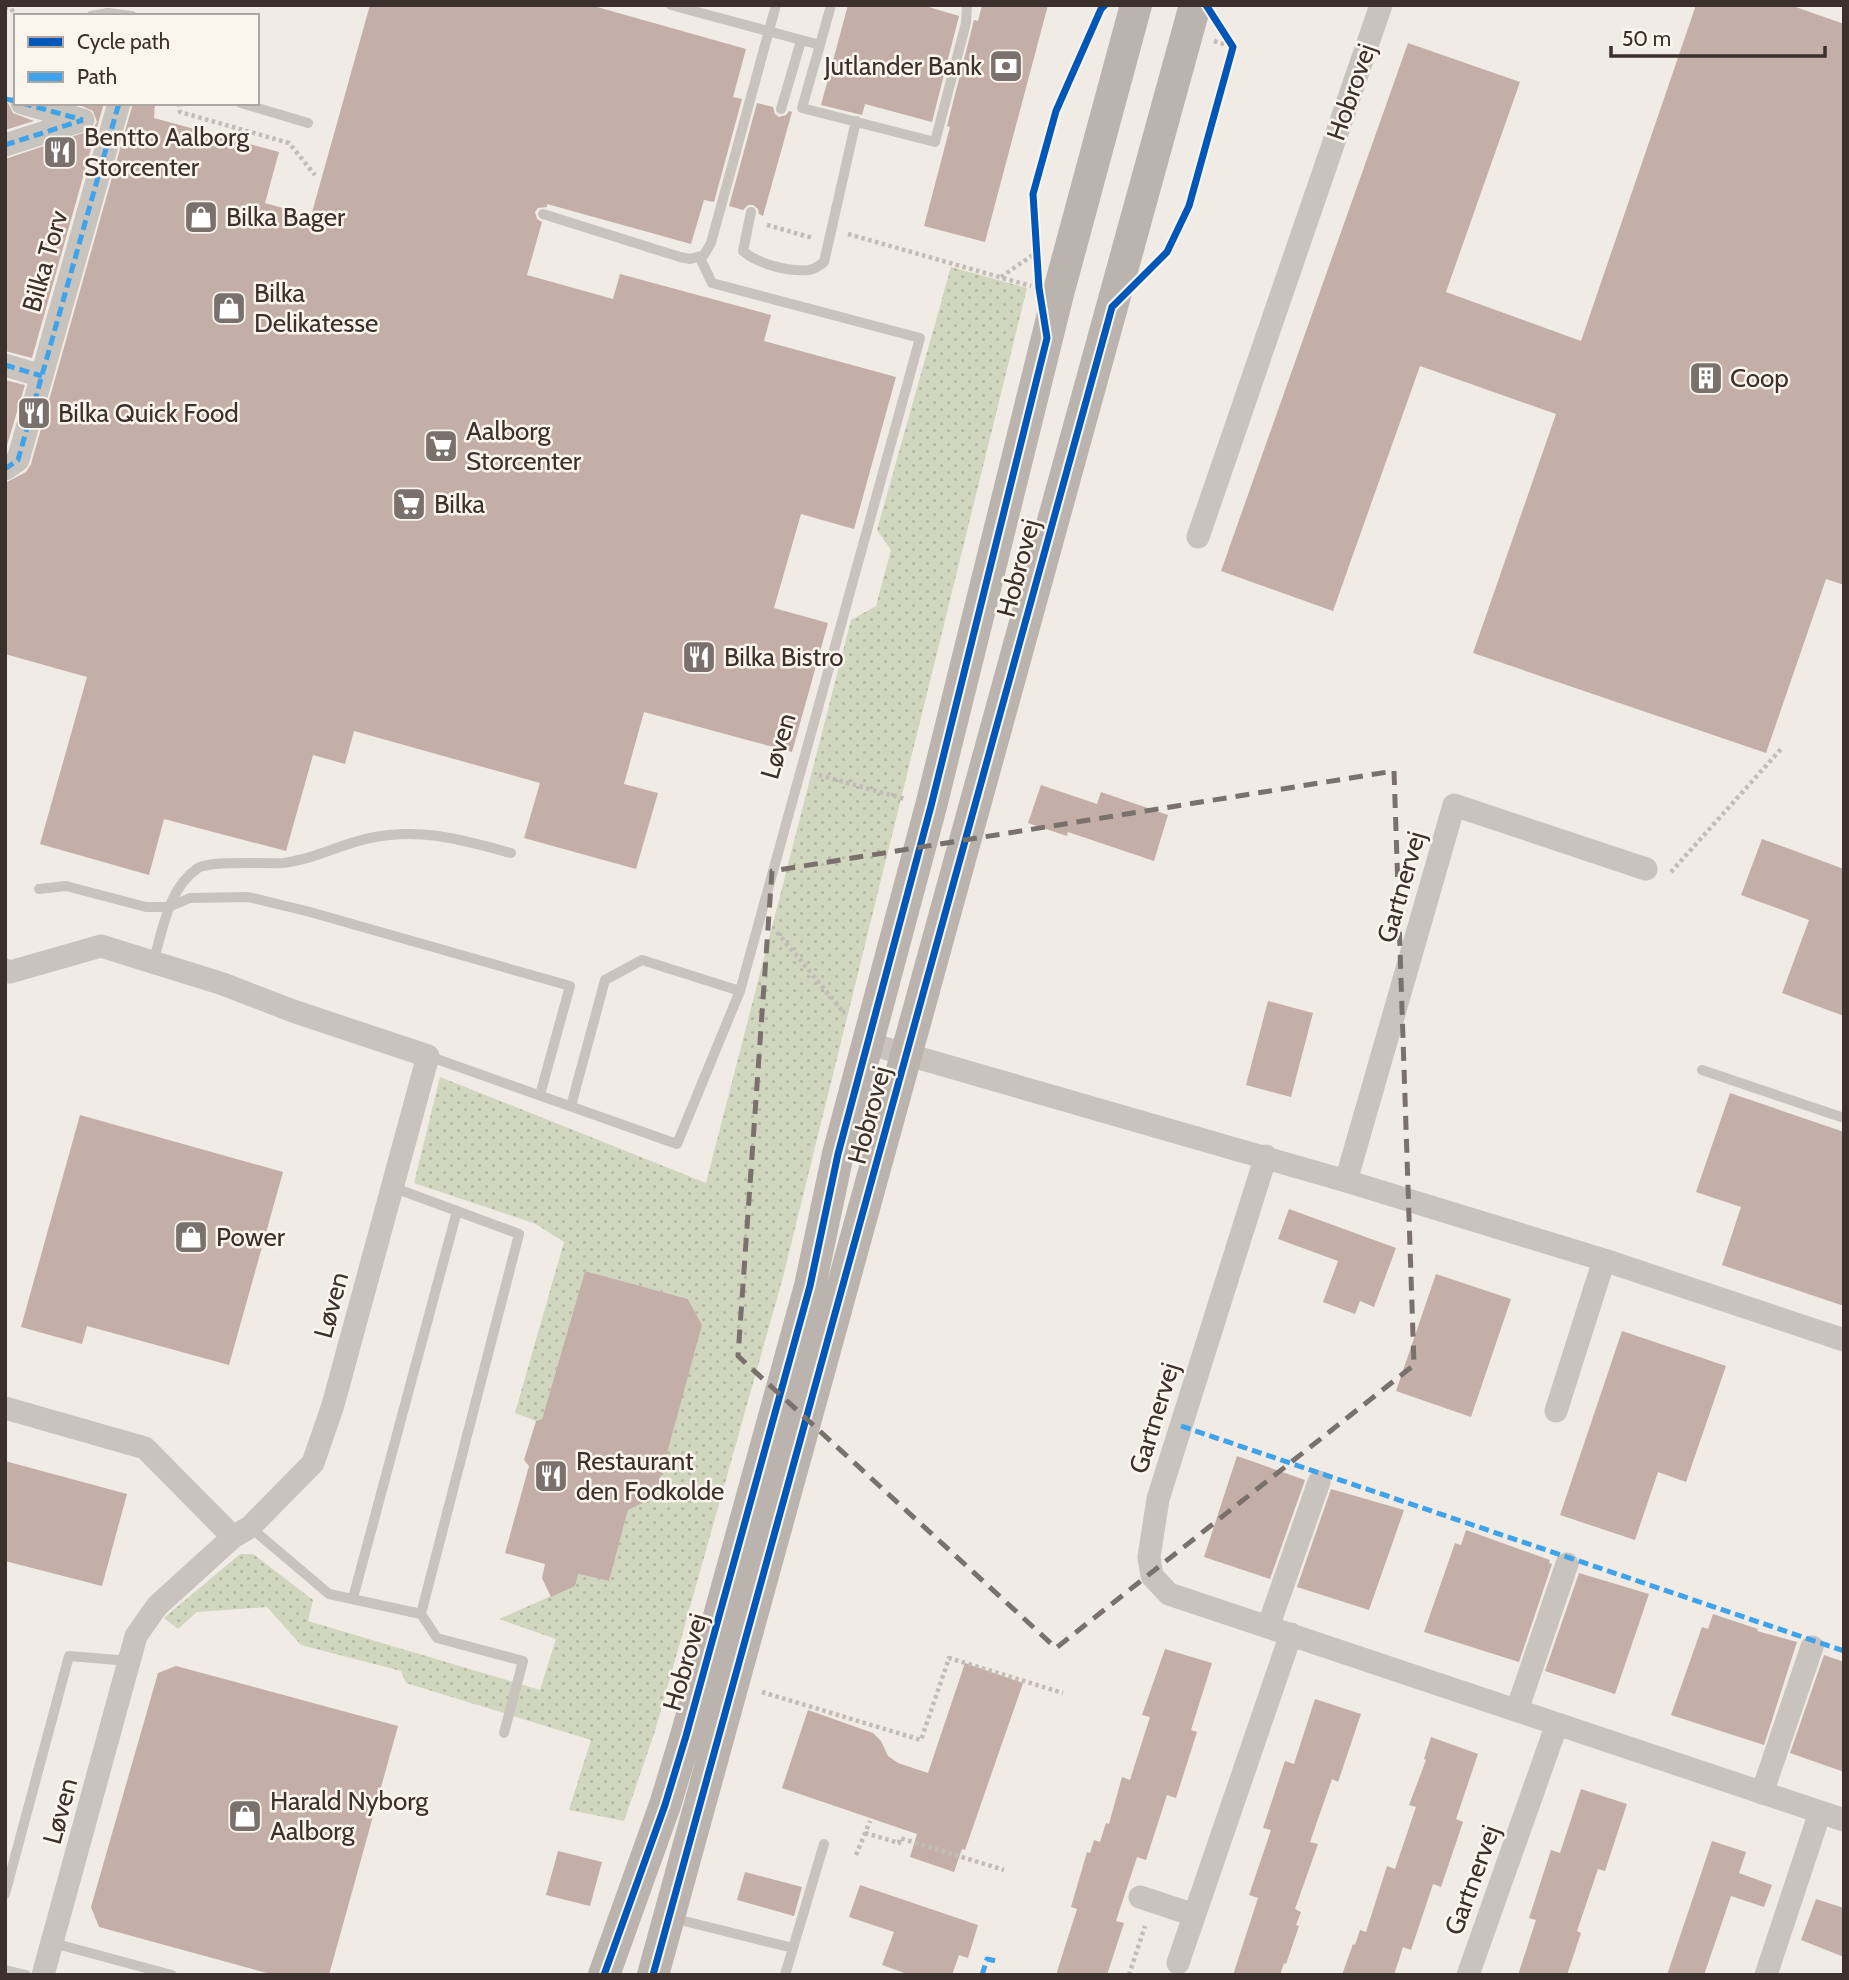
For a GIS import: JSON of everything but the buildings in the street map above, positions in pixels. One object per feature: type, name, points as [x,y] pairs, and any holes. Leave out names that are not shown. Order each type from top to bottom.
[{"type":"main road","name":"Hobrovej","points":[[604,1975],[665,1805],[705,1671],[810,1286],[838,1154],[931,806],[1058,294],[1136,5]]},
{"type":"main road","name":"Hobrovej","points":[[653,1975],[1195,5]]},
{"type":"street","name":"Hobrovej","points":[[1198,537],[1381,5]]},
{"type":"street","points":[[5,145],[83,120],[29,105]]},
{"type":"street","name":"Bilka Torv","points":[[5,469],[18,460],[118,105]]},
{"type":"street","points":[[5,365],[42,376]]},
{"type":"street","name":"Gartnervej","points":[[1346,1181],[1454,805],[1646,869]]},
{"type":"street","name":"Løven","points":[[5,970],[10,972],[101,946],[153,961],[428,1056],[327,1427],[313,1463],[241,1532],[156,1606],[136,1636],[43,1975]]},
{"type":"street","points":[[867,1043],[1266,1156],[1604,1260],[1844,1340]]},
{"type":"street","name":"Gartnervej","points":[[1266,1156],[1158,1499],[1149,1556],[1152,1576],[1169,1594],[1844,1820]]},
{"type":"street","points":[[1556,1411],[1604,1260]]},
{"type":"street","points":[[5,1408],[145,1448],[241,1532]]},
{"type":"street","points":[[1268,1627],[1320,1482]]},
{"type":"street","points":[[1517,1710],[1567,1564]]},
{"type":"street","points":[[1178,1963],[1291,1634]]},
{"type":"street","points":[[1762,1793],[1811,1647]]},
{"type":"street","name":"Gartnervej","points":[[1468,1975],[1558,1724]]},
{"type":"street","points":[[1766,1975],[1820,1812]]},
{"type":"street","points":[[1139,1897],[1194,1915]]},
{"type":"lane","points":[[671,5],[820,45]]},
{"type":"lane","points":[[544,214],[680,257],[704,256],[711,243],[776,5]]},
{"type":"lane","points":[[831,5],[802,108],[934,142],[966,23],[967,5]]},
{"type":"lane","points":[[781,109],[801,41]]},
{"type":"lane","points":[[248,105],[308,123]]},
{"type":"lane","points":[[751,212],[743,251],[752,258],[791,269],[812,270],[824,262],[856,121]]},
{"type":"lane","name":"Løven","points":[[428,1056],[677,1144],[740,991],[920,338],[712,283],[700,258]]},
{"type":"lane","points":[[153,961],[169,907],[182,882],[201,866],[282,863],[306,859],[370,838],[399,834],[438,834],[511,853]]},
{"type":"lane","points":[[39,890],[66,886],[146,907],[169,907],[190,898],[247,897],[310,912],[570,986],[540,1095]]},
{"type":"lane","points":[[571,1106],[605,980],[642,960],[740,991]]},
{"type":"lane","points":[[1702,1070],[1844,1118]]},
{"type":"lane","points":[[393,1186],[519,1234],[421,1614]]},
{"type":"lane","points":[[353,1598],[457,1210]]},
{"type":"lane","points":[[241,1532],[329,1594],[421,1614],[437,1638],[523,1661],[504,1733]]},
{"type":"lane","name":"Løven","points":[[5,1894],[69,1656],[130,1661]]},
{"type":"lane","points":[[786,1975],[824,1844]]},
{"type":"lane","points":[[670,1917],[793,1948]]},
{"type":"lane","points":[[53,1943],[172,1975]]},
{"type":"lane","points":[[5,1970],[26,1975]]},
{"type":"path","points":[[1226,37],[1233,47],[1229,61]]},
{"type":"path","points":[[179,105],[180,112],[289,143],[315,175]]},
{"type":"path","points":[[1036,240],[1037,264]]},
{"type":"path","points":[[1000,277],[1037,252]]},
{"type":"path","points":[[919,254],[1039,288],[1038,276]]},
{"type":"path","points":[[1646,869],[1666,877],[1781,748]]},
{"type":"path","points":[[801,770],[931,806]]},
{"type":"path","points":[[761,912],[867,1043]]},
{"type":"path","points":[[734,1684],[921,1740],[949,1658],[1063,1693]]},
{"type":"path","points":[[856,1855],[870,1821]]},
{"type":"path","points":[[865,1833],[899,1843],[900,1838],[1004,1870]]},
{"type":"path","points":[[1129,1975],[1147,1921],[1137,1911],[1139,1897]]},
{"type":"highlighted area","points":[[1394,771],[1414,1365],[1056,1648],[738,1356],[772,871]]},
{"type":"green space","points":[[951,267],[1027,288],[783,1277],[655,1731],[624,1821],[569,1810],[591,1740],[406,1683],[401,1671],[301,1645],[267,1607],[197,1612],[178,1629],[164,1618],[240,1554],[253,1554],[313,1600],[308,1621],[540,1690],[556,1639],[499,1619],[574,1586],[578,1574],[609,1581],[628,1510],[702,1325],[688,1299],[585,1271],[542,1419],[536,1421],[515,1413],[564,1242],[536,1224],[414,1183],[440,1077],[706,1183],[851,620],[876,606],[891,550],[877,530]]},
{"type":"marked path","points":[[5,99],[14,101]]},
{"type":"marked path","points":[[29,105],[83,120]]},
{"type":"marked path","points":[[5,469],[18,460],[118,105]]},
{"type":"marked path","points":[[5,145],[83,120]]},
{"type":"marked path","points":[[5,365],[42,376]]},
{"type":"marked path","points":[[1181,1426],[1844,1651]]},
{"type":"marked path","points":[[982,1975],[987,1959],[996,1961]]},
{"type":"cycle path","points":[[604,1975],[665,1805],[686,1736],[810,1286],[838,1154],[931,806],[1047,338],[1039,288],[1033,194],[1056,111],[1105,5]]},
{"type":"cycle path","points":[[653,1975],[1112,307],[1167,252],[1189,206],[1233,47],[1206,5]]},
{"type":"place","name":"Jutlander Bank","points":[[1006,66]]},
{"type":"place","name":"Bentto Aalborg Storcenter","points":[[60,152]]},
{"type":"place","name":"Bilka Bager","points":[[201,217]]},
{"type":"place","name":"Bilka Delikatesse","points":[[229,308]]},
{"type":"place","name":"Coop","points":[[1706,378]]},
{"type":"place","name":"Bilka Quick Food","points":[[34,413]]},
{"type":"place","name":"Aalborg Storcenter","points":[[441,446]]},
{"type":"place","name":"Bilka","points":[[409,504]]},
{"type":"place","name":"Bilka Bistro","points":[[699,657]]},
{"type":"place","name":"Power","points":[[191,1237]]},
{"type":"place","name":"Restaurant den Fodkolde","points":[[551,1476]]},
{"type":"place","name":"Harald Nyborg Aalborg","points":[[245,1816]]}]
